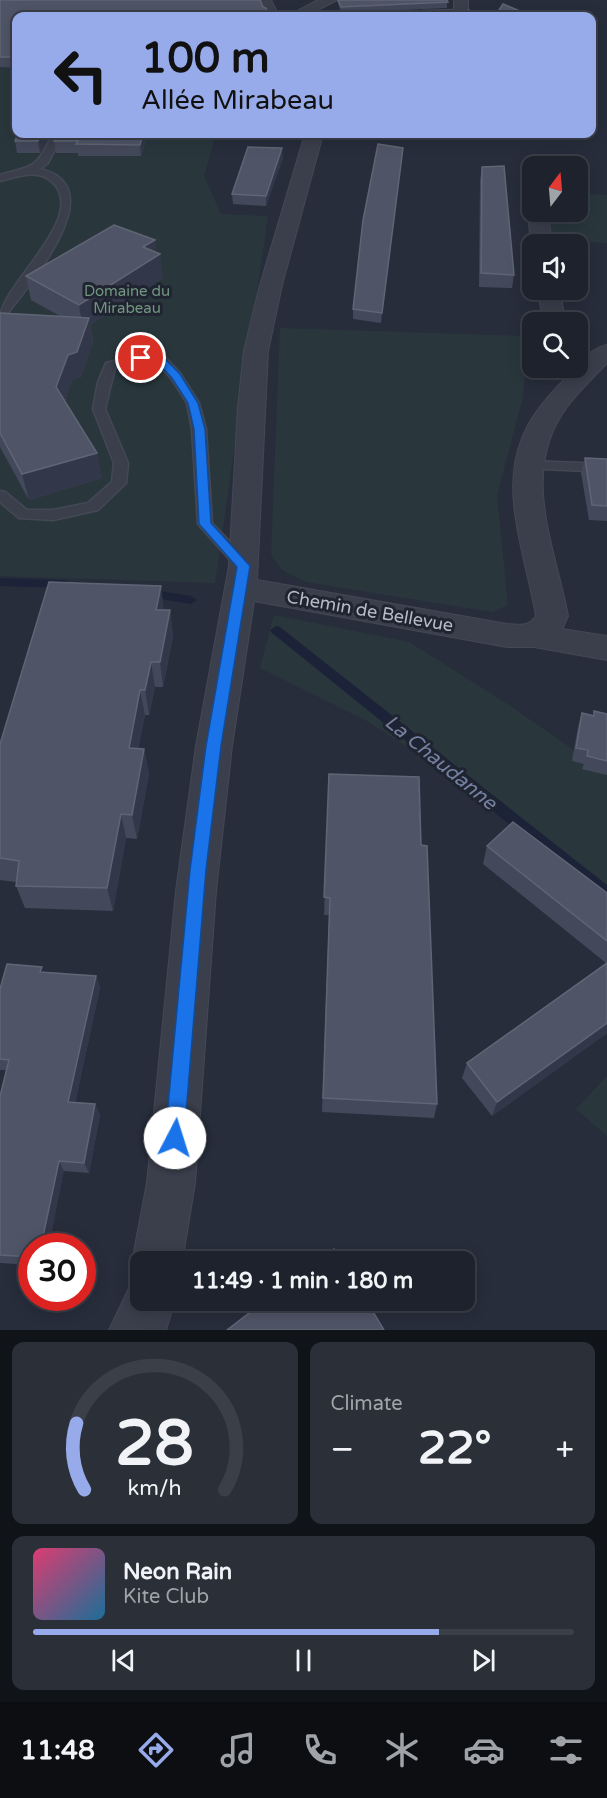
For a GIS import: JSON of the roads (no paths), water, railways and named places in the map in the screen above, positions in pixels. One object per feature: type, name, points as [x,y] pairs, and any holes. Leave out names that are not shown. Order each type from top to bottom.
[{"type":"street","points":[[304,12],[330,0]]},
{"type":"street","points":[[159,1251],[171,1183],[196,891],[212,756],[242,577],[256,351],[271,285],[313,138]]},
{"type":"street","points":[[546,616],[528,496],[528,465],[536,436],[546,418],[598,352]]},
{"type":"street","name":"Chemin de Bellevue","points":[[242,577],[522,638],[546,616]]},
{"type":"street","points":[[499,634],[523,630],[545,610],[546,616]]},
{"type":"street","points":[[546,616],[607,648]]},
{"type":"lane","points":[[432,12],[460,9]]},
{"type":"lane","points":[[0,178],[32,170],[44,163],[56,138]]},
{"type":"lane","points":[[0,316],[54,240],[64,217],[68,196],[60,182],[32,170]]},
{"type":"lane","points":[[0,495],[24,515],[53,515],[93,507],[119,483],[121,463],[99,409],[104,382],[110,366],[141,358],[161,360],[177,376],[193,403],[199,429],[205,524],[242,577]]},
{"type":"lane","points":[[528,465],[607,468]]},
{"type":"waterway","name":"La Chaudanne","points":[[0,582],[65,584]]},
{"type":"waterway","name":"La Chaudanne","points":[[147,593],[191,600]]},
{"type":"waterway","name":"La Chaudanne","points":[[276,630],[607,894]]},
{"type":"park label","name":"Domaine du Mirabeau","points":[[127,300]]}]
